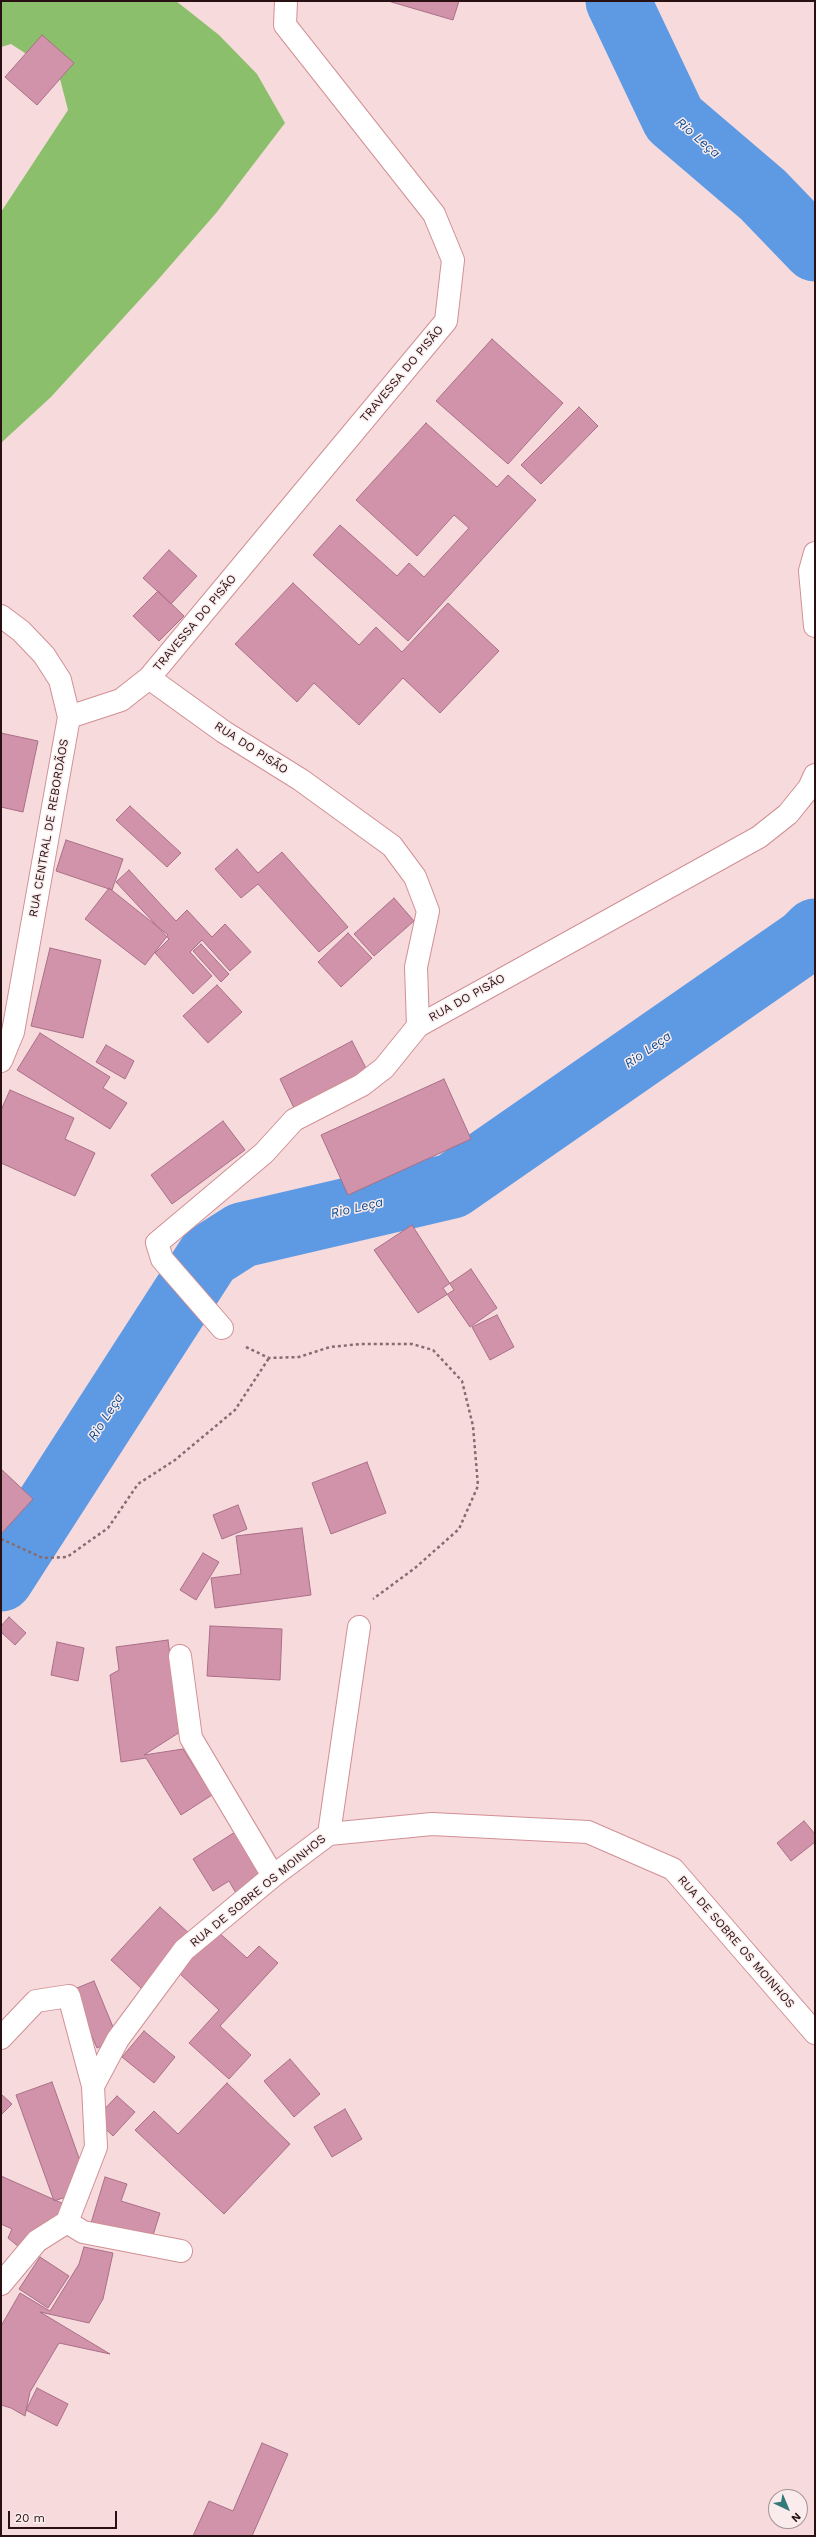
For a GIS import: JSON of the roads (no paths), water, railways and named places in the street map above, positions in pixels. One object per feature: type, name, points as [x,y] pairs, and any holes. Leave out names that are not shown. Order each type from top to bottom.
[{"type":"street","name":"TRAVESSA DO PISÃO","points":[[149,678],[446,321],[452,260],[434,214],[285,25],[286,1]]},
{"type":"street","points":[[815,552],[810,571],[815,626]]},
{"type":"street","name":"RUA CENTRAL DE REBORDÃOS","points":[[1,616],[21,631],[44,655],[60,680],[69,717],[13,1032],[1,1061]]},
{"type":"street","points":[[69,717],[121,700],[149,678]]},
{"type":"street","name":"RUA DO PISÃO","points":[[149,678],[224,732],[301,780],[392,846],[415,877],[428,911],[416,967],[418,1026],[759,837],[788,814],[809,788],[815,775]]},
{"type":"street","points":[[222,1328],[162,1259],[157,1243],[264,1153],[294,1120],[362,1084],[384,1068],[418,1026]]},
{"type":"street","points":[[329,1834],[359,1627]]},
{"type":"street","points":[[180,1656],[191,1738],[273,1876]]},
{"type":"street","name":"RUA DE SOBRE OS MOINHOS","points":[[93,2086],[118,2039],[184,1950],[273,1876],[329,1834],[432,1824],[588,1832],[673,1869],[815,2033]]},
{"type":"street","points":[[1,2038],[36,2001],[69,1996],[93,2086],[96,2147],[67,2222],[37,2241],[1,2284]]},
{"type":"street","points":[[67,2222],[83,2232],[181,2251]]},
{"type":"waterway","name":"Rio Leça","points":[[618,1],[674,119],[763,195],[815,249]]},
{"type":"waterway","name":"Rio Leça","points":[[1,1579],[209,1256],[242,1235],[452,1186],[805,941],[815,931]]}]
